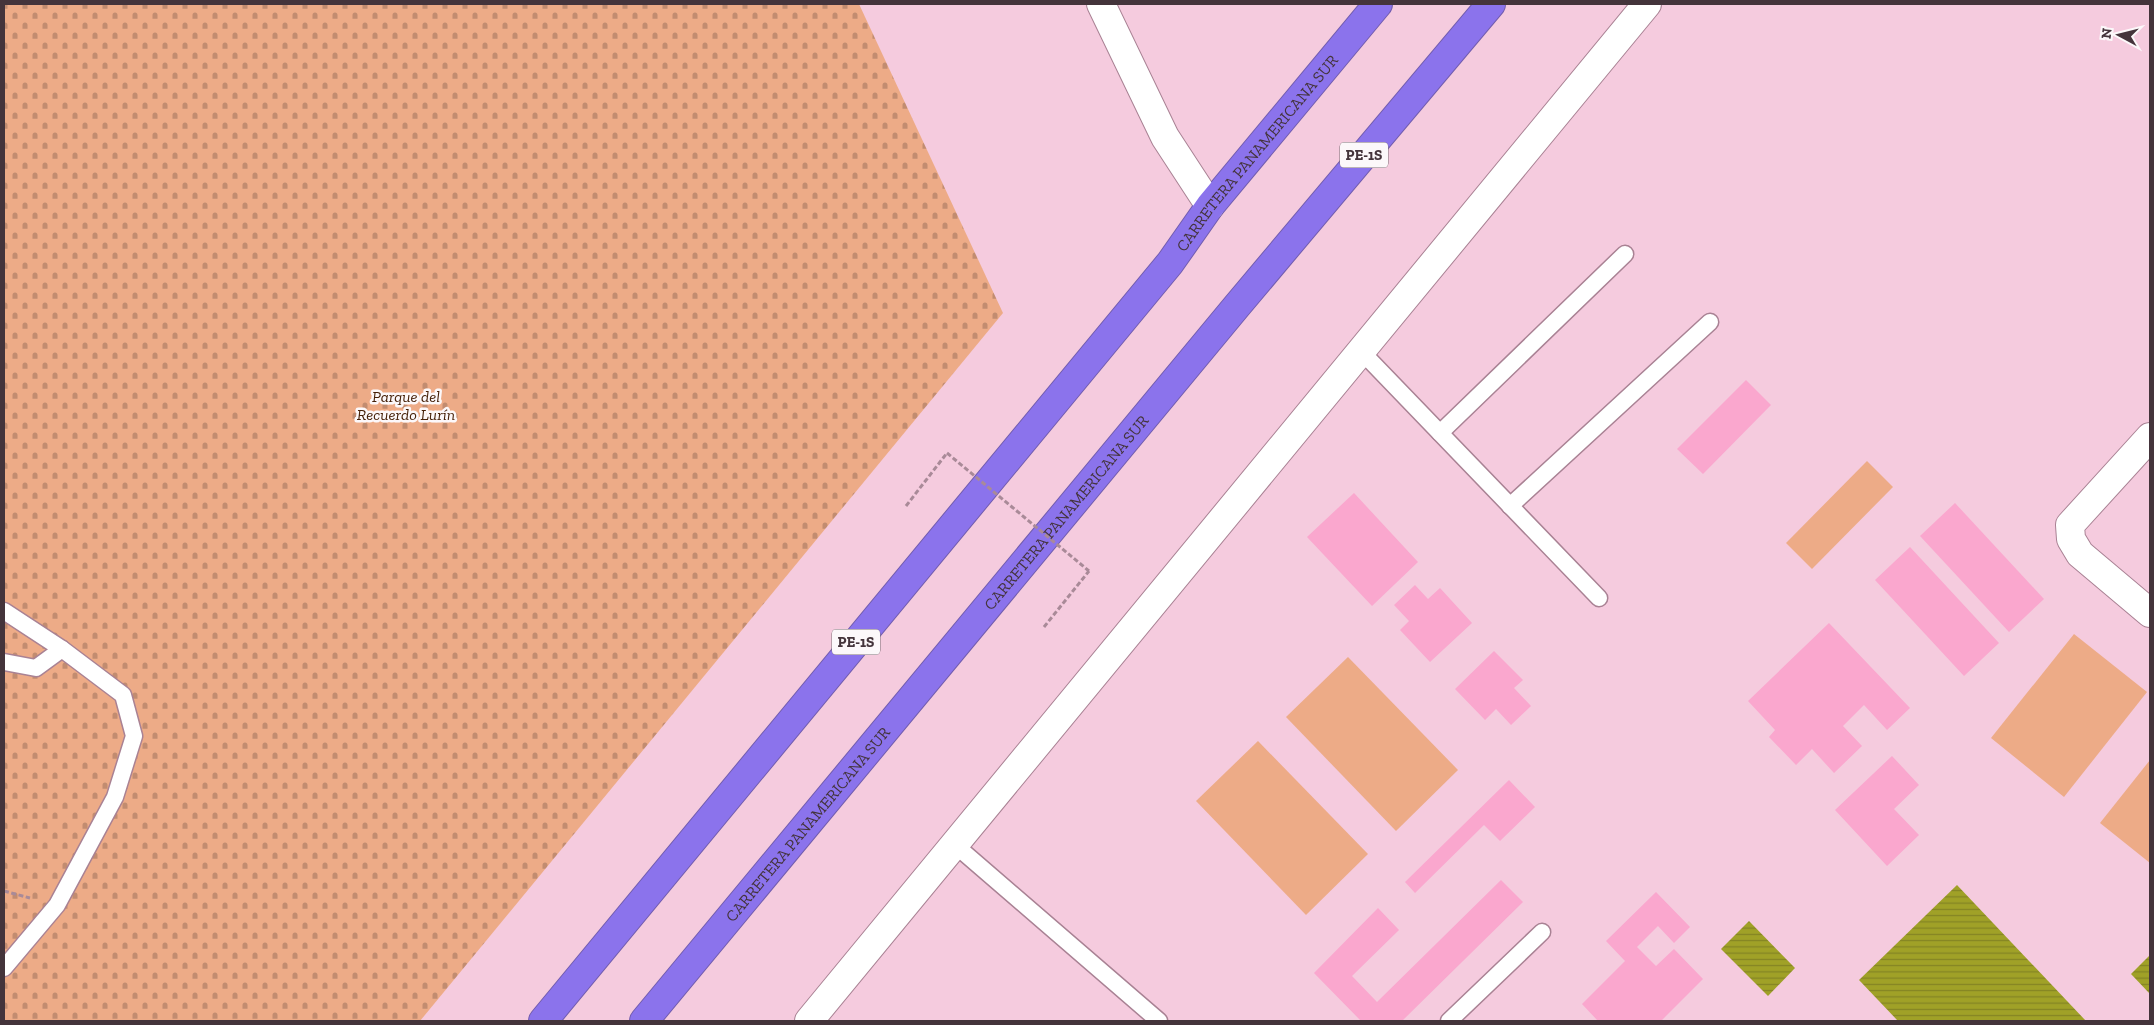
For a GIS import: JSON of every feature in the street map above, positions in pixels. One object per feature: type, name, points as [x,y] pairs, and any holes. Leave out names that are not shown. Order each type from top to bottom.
[{"type":"highway","name":"CARRETERA PANAMERICANA SUR","points":[[543,1021],[1170,263],[1210,206],[1378,4]]},
{"type":"highway","name":"CARRETERA PANAMERICANA SUR","points":[[644,1021],[1230,314],[1491,4]]},
{"type":"street","points":[[1101,4],[1165,137],[1210,206]]},
{"type":"street","points":[[808,1021],[1647,4]]},
{"type":"street","points":[[2150,437],[2070,525],[2071,539],[2080,554],[2150,613]]},
{"type":"lane","points":[[1440,432],[1625,254]]},
{"type":"lane","points":[[1510,506],[1710,322]]},
{"type":"lane","points":[[1361,351],[1599,598]]},
{"type":"lane","points":[[4,611],[62,649],[123,695],[134,736],[115,797],[57,905],[4,968]]},
{"type":"lane","points":[[4,662],[36,668],[62,649]]},
{"type":"lane","points":[[954,844],[1159,1021]]},
{"type":"lane","points":[[1449,1021],[1542,932]]},
{"type":"path","points":[[906,506],[947,453],[1090,571],[1044,627]]},
{"type":"green space","name":"Parque del Recuerdo Lurín","points":[[4,4],[859,4],[1003,313],[420,1021],[4,1021]]},
{"type":"green space","points":[[1867,461],[1893,487],[1812,569],[1786,543]]},
{"type":"green space","points":[[2074,634],[2147,692],[2064,797],[1991,738]]},
{"type":"green space","points":[[1348,657],[1458,770],[1396,831],[1286,717]]},
{"type":"green space","points":[[1258,741],[1368,854],[1306,915],[1196,801]]},
{"type":"green space","points":[[2150,760],[2150,863],[2100,823]]},
{"type":"shaded area","points":[[1957,885],[2086,1021],[1898,1021],[1859,980]]},
{"type":"shaded area","points":[[1749,921],[1795,968],[1768,996],[1721,949]]},
{"type":"shaded area","points":[[2150,955],[2150,994],[2131,974]]},
{"type":"building","points":[[1746,380],[1771,405],[1703,474],[1677,449]]},
{"type":"building","points":[[1354,493],[1418,562],[1372,606],[1307,537]]},
{"type":"building","points":[[1955,503],[2044,599],[2009,632],[1920,536]]},
{"type":"building","points":[[1910,547],[1999,643],[1964,676],[1875,580]]},
{"type":"building","points":[[1415,585],[1428,599],[1440,588],[1472,623],[1430,662],[1400,630],[1409,621],[1394,605]]},
{"type":"building","points":[[1829,623],[1910,708],[1887,730],[1864,705],[1843,726],[1862,746],[1834,773],[1812,749],[1796,765],[1769,737],[1775,730],[1748,701]]},
{"type":"building","points":[[1494,651],[1523,680],[1514,688],[1531,706],[1511,725],[1496,709],[1485,720],[1455,689]]},
{"type":"building","points":[[1892,756],[1919,785],[1894,809],[1919,835],[1887,866],[1835,810]]},
{"type":"building","points":[[1509,780],[1535,807],[1500,841],[1484,825],[1415,893],[1405,882]]},
{"type":"building","points":[[1501,880],[1523,902],[1402,1021],[1361,1021],[1314,973],[1378,908],[1399,930],[1352,976],[1377,1002]]},
{"type":"building","points":[[1656,892],[1690,927],[1674,943],[1658,926],[1637,947],[1656,966],[1674,949],[1703,979],[1661,1021],[1598,1021],[1582,1004],[1625,961],[1606,941]]}]
